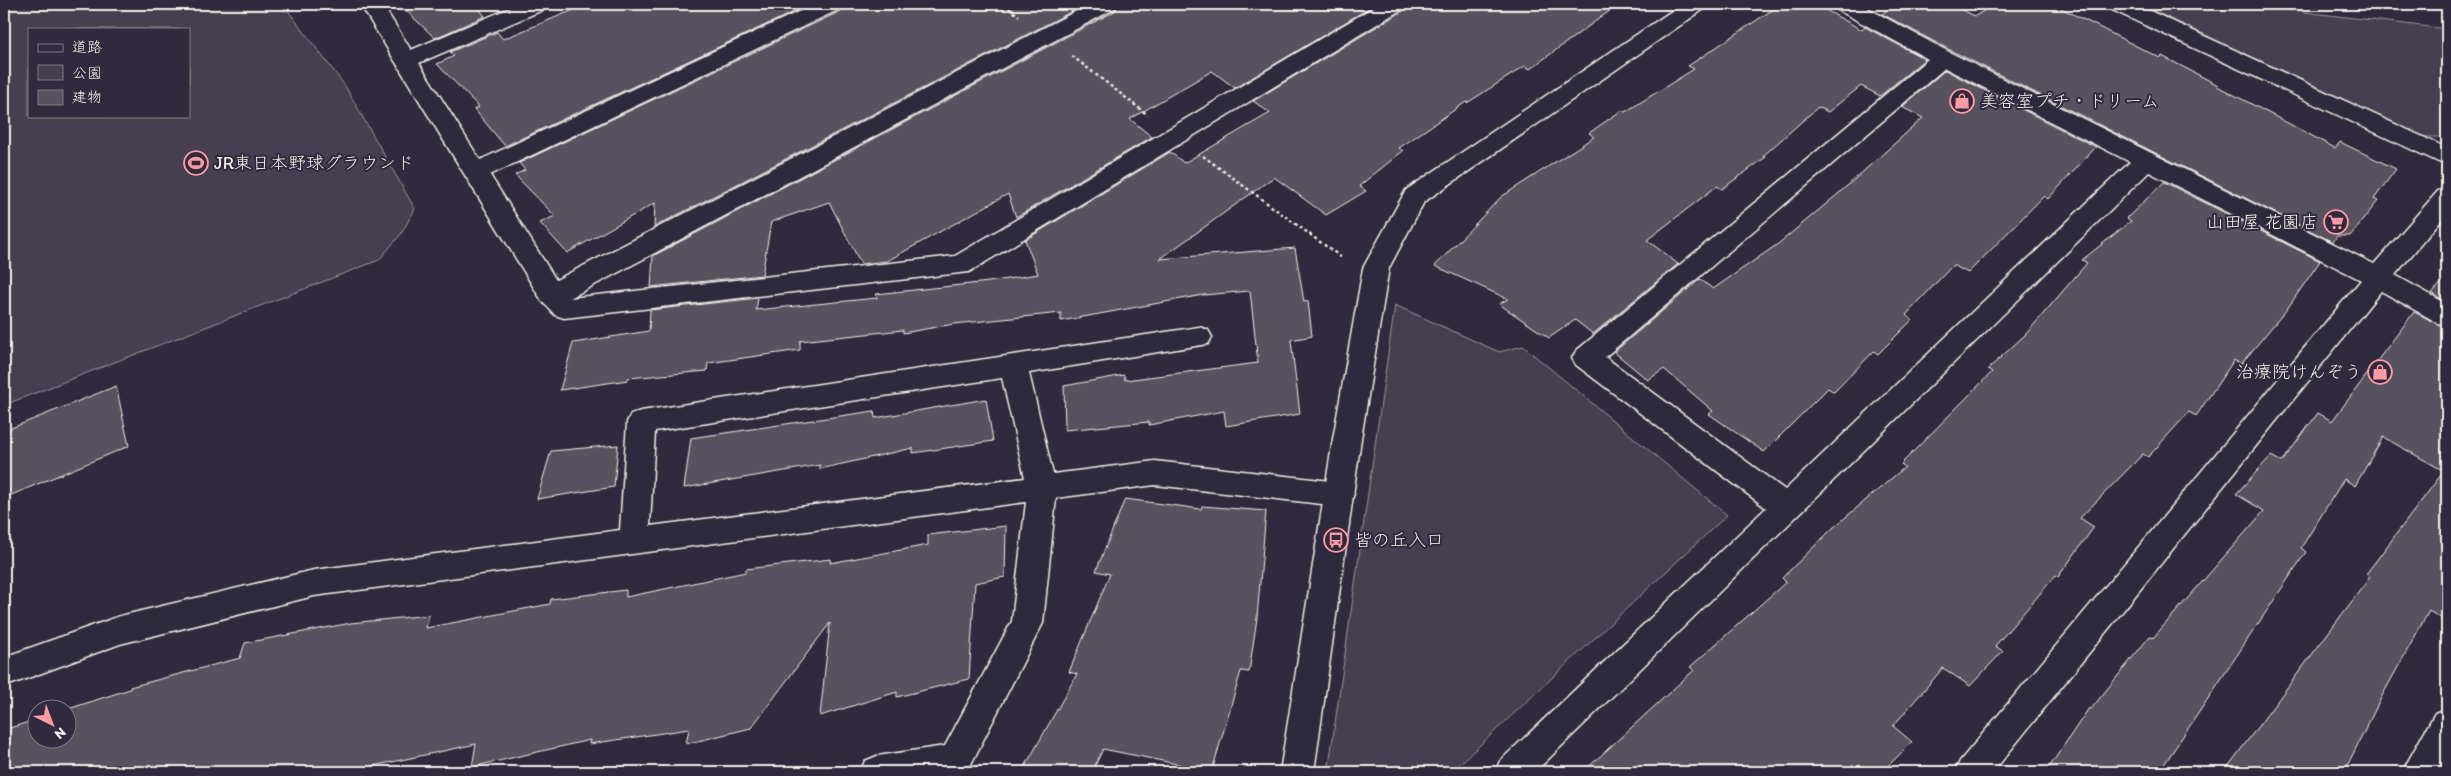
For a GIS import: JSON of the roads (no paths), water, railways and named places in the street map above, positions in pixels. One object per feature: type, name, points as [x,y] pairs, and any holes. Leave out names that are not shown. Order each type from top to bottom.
[{"type":"street","points":[[371,4],[551,294],[564,308],[960,264],[1394,4]]},
{"type":"street","points":[[406,60],[538,4]]},
{"type":"street","points":[[475,172],[832,4]]},
{"type":"street","points":[[551,294],[1106,4]]},
{"type":"street","points":[[1297,772],[1339,494],[1376,268],[1415,196],[1696,4]]},
{"type":"street","points":[[1844,4],[1943,58],[2378,277],[2447,316]]},
{"type":"street","points":[[2118,4],[2447,158]]},
{"type":"street","points":[[1786,507],[1586,358],[1943,58]]},
{"type":"street","points":[[1512,772],[2145,161]]},
{"type":"street","points":[[1972,772],[2378,277],[2447,197]]},
{"type":"street","points":[[634,542],[641,422],[1199,337]]},
{"type":"street","points":[[877,772],[952,767],[1027,623],[1042,489],[1013,365]]},
{"type":"street","points":[[4,672],[120,630],[314,583],[1156,473],[1339,494]]},
{"type":"street","points":[[2419,772],[2447,724]]},
{"type":"place","name":"美容室プチ・ドリーム","points":[[1962,101]]},
{"type":"place","name":"JR東日本野球グラウンド","points":[[196,163]]},
{"type":"place","name":"山田屋 花園店","points":[[2336,222]]},
{"type":"place","name":"治療院けんぞう","points":[[2380,372]]},
{"type":"place","name":"皆の丘入口","points":[[1336,540]]}]
